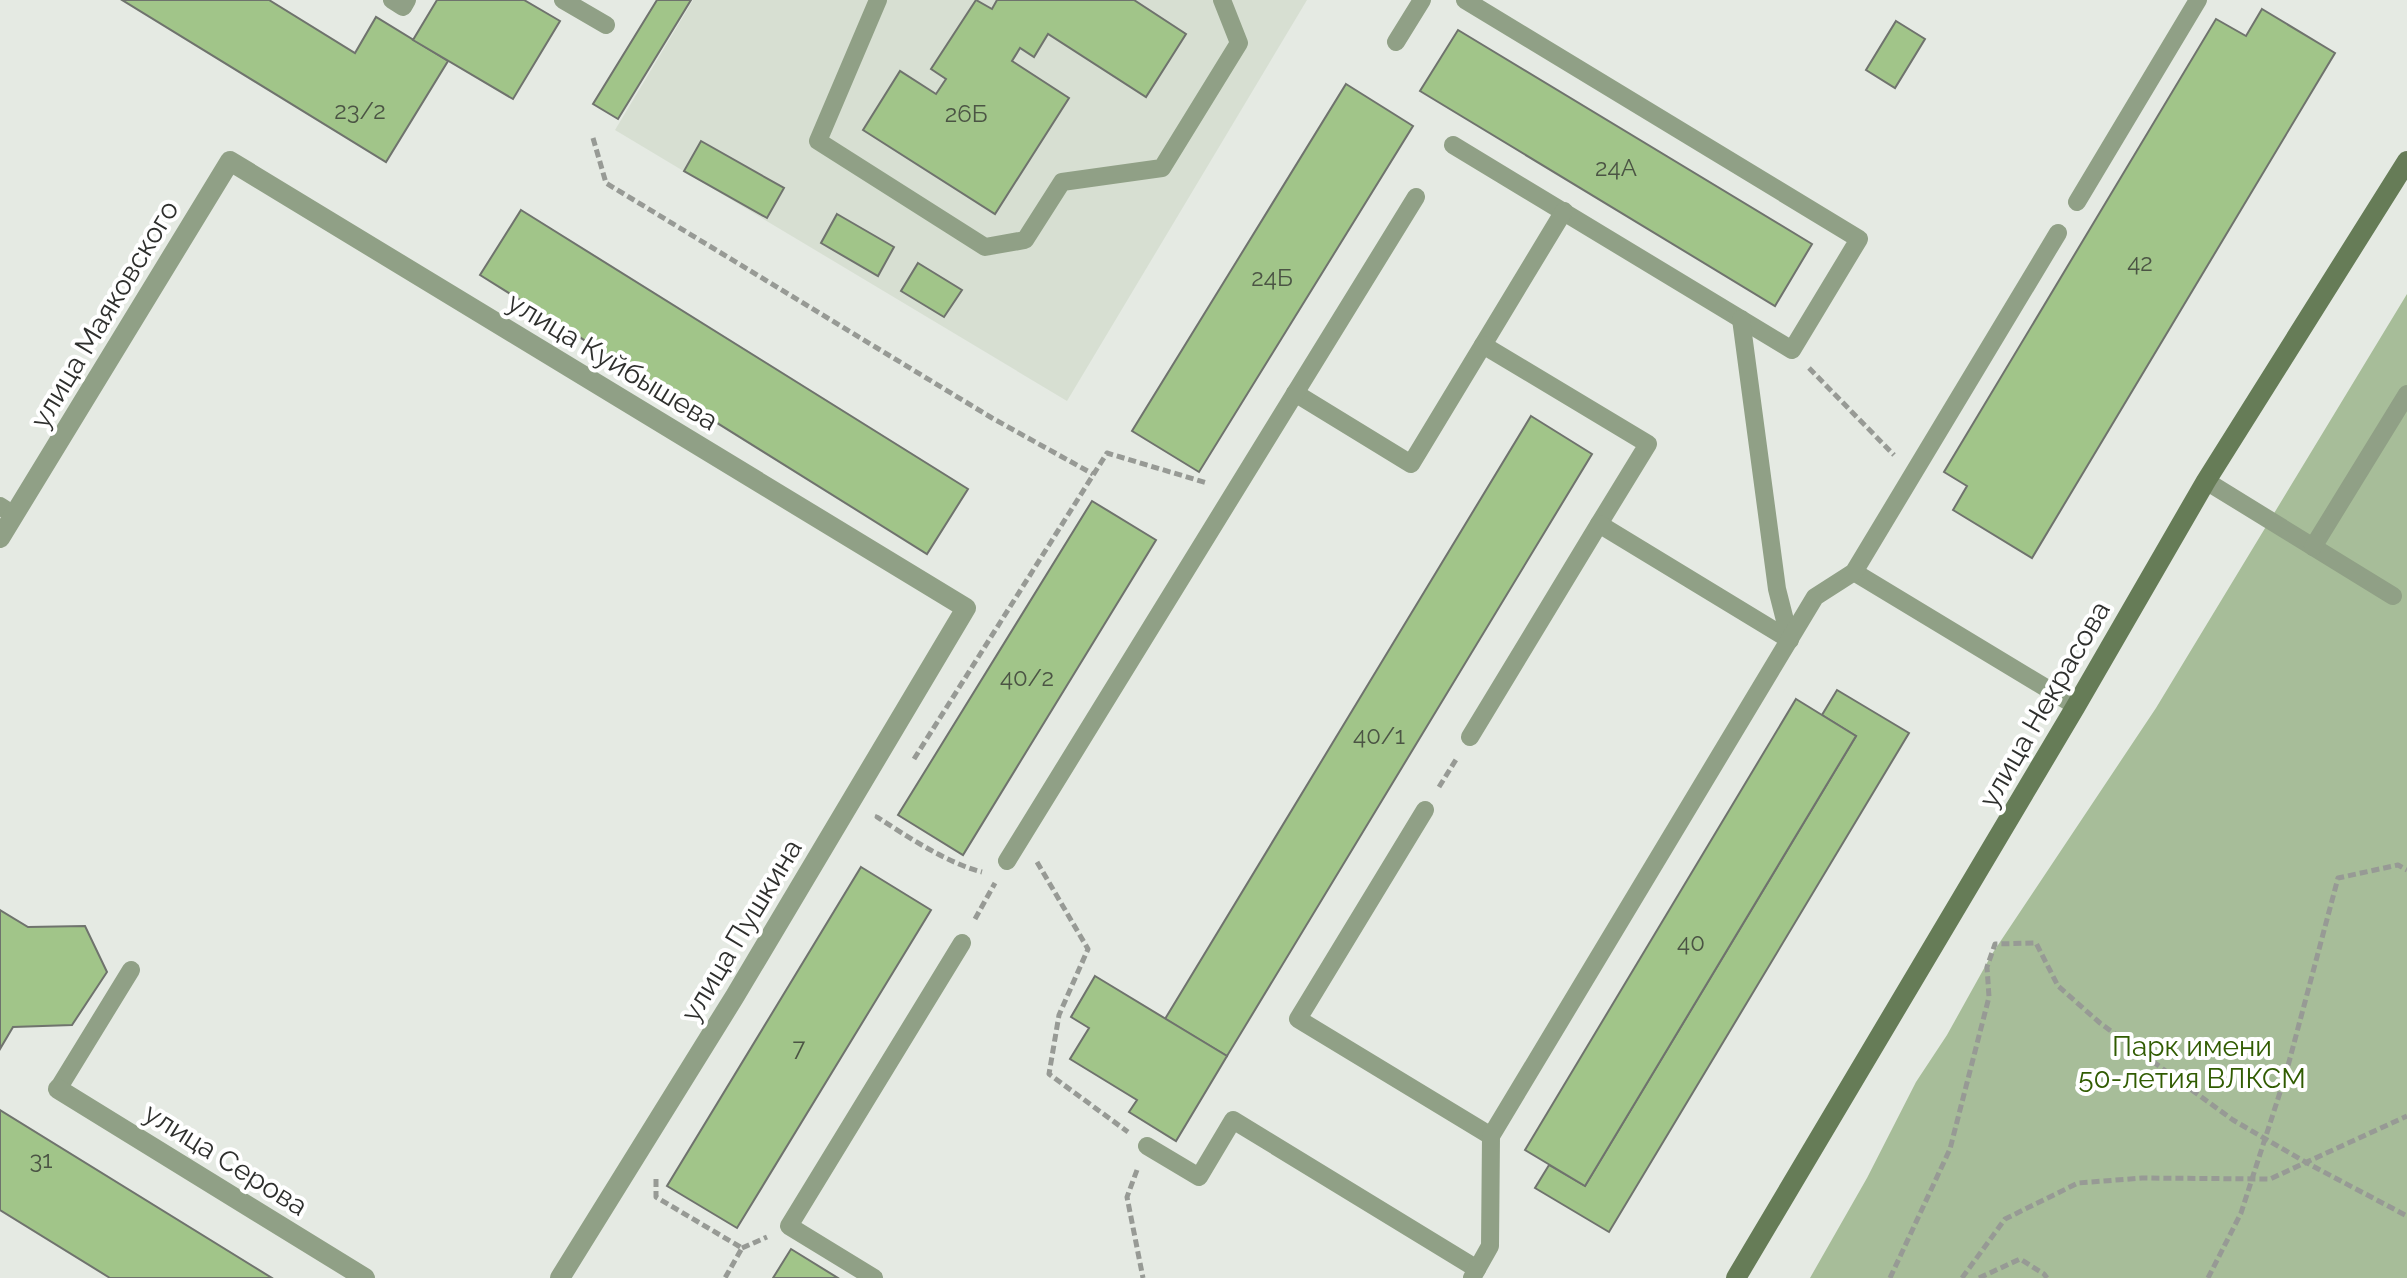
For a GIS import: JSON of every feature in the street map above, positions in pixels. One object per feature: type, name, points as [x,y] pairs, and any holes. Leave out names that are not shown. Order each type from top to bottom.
[{"type":"street","name":"улица Маяковского","points":[[0,538],[7,511],[230,161]]},
{"type":"street","name":"улица Куйбышева","points":[[230,161],[966,608]]},
{"type":"street","name":"улица Некрасова","points":[[1736,1278],[2206,481],[2407,161]]},
{"type":"street","name":"улица Пушкина","points":[[560,1278],[735,996],[966,608]]},
{"type":"street","name":"улица Серова","points":[[58,1089],[357,1276]]},
{"type":"lane","points":[[392,0],[403,7],[407,0]]},
{"type":"lane","points":[[563,0],[606,25]]},
{"type":"lane","points":[[878,0],[818,141],[985,247],[1025,240],[1062,182],[1162,168],[1239,43],[1222,0]]},
{"type":"lane","points":[[1396,42],[1422,0]]},
{"type":"lane","points":[[1453,145],[1792,350],[1859,239],[1465,0]]},
{"type":"lane","points":[[2077,202],[2198,0]]},
{"type":"lane","points":[[1003,868],[1416,197]]},
{"type":"lane","points":[[1295,393],[1411,464],[1564,211]]},
{"type":"lane","points":[[1147,1146],[1199,1177],[1233,1120],[1474,1274],[1490,1246],[1491,1136],[1815,597],[1854,572],[2058,233]]},
{"type":"lane","points":[[1741,319],[1777,589],[1790,640]]},
{"type":"lane","points":[[1470,737],[1648,444],[1483,345]]},
{"type":"lane","points":[[2313,547],[2407,394]]},
{"type":"lane","points":[[2206,481],[2393,596]]},
{"type":"lane","points":[[1599,524],[1790,640]]},
{"type":"lane","points":[[1854,572],[2076,706]]},
{"type":"lane","points":[[1425,810],[1298,1019],[1491,1136]]},
{"type":"lane","points":[[874,1278],[789,1226],[962,943]]},
{"type":"lane","points":[[58,1089],[131,970]]},
{"type":"path","points":[[593,138],[606,183],[992,418],[1093,474]]},
{"type":"path","points":[[1792,350],[1913,474]]},
{"type":"path","points":[[909,767],[1107,453],[1234,491]]},
{"type":"path","points":[[1425,810],[1470,737]]},
{"type":"path","points":[[869,830],[885,804]]},
{"type":"path","points":[[877,817],[967,868],[1003,868],[962,943]]},
{"type":"path","points":[[1021,838],[1088,949],[1059,1015],[1049,1074],[1147,1146],[1127,1197],[1143,1278]]},
{"type":"path","points":[[2208,1278],[2241,1213],[2285,1077],[2338,878],[2398,865],[2407,870]]},
{"type":"path","points":[[1890,1278],[1950,1149],[1989,997],[1987,967],[1995,944],[2036,943],[2058,986],[2100,1023],[2233,1120],[2407,1216]]},
{"type":"path","points":[[1962,1278],[2005,1219],[2078,1183],[2142,1178],[2270,1179],[2407,1116]]},
{"type":"path","points":[[656,1175],[656,1197],[742,1248],[725,1278]]},
{"type":"path","points":[[1979,1278],[2020,1259],[2047,1278]]},
{"type":"shaded area","points":[[693,0],[1307,0],[1067,401],[615,130]]},
{"type":"green space","name":"Парк имени 50-летия ВЛКСМ","points":[[2407,294],[2407,1278],[1810,1278],[1867,1178],[1916,1082],[1947,1035],[1992,954],[2156,708]]},
{"type":"building","points":[[122,0],[269,0],[355,53],[376,17],[448,61],[386,162]]},
{"type":"building","points":[[437,0],[524,0],[560,21],[513,99],[413,40]]},
{"type":"building","points":[[657,0],[691,0],[618,119],[593,104]]},
{"type":"building","points":[[976,0],[992,9],[997,0],[1134,0],[1186,34],[1146,97],[1048,34],[1034,57],[1020,48],[1012,61],[1069,98],[995,214],[863,130],[900,71],[936,94],[946,79],[931,69]]},
{"type":"building","points":[[2262,9],[2335,53],[2032,558],[1953,510],[1967,486],[1944,472],[2216,19],[2246,36]]},
{"type":"building","points":[[1896,21],[1925,39],[1895,88],[1866,70]]},
{"type":"building","points":[[1458,30],[1812,244],[1775,306],[1420,91]]},
{"type":"building","points":[[1346,84],[1413,126],[1199,472],[1132,431]]},
{"type":"building","points":[[701,141],[784,188],[767,218],[684,171]]},
{"type":"building","points":[[521,210],[968,489],[927,554],[480,275]]},
{"type":"building","points":[[837,214],[894,247],[878,276],[821,243]]},
{"type":"building","points":[[918,263],[962,290],[944,317],[901,291]]},
{"type":"building","points":[[1531,416],[1592,454],[1227,1056],[1165,1019]]},
{"type":"building","points":[[1092,501],[1156,540],[963,855],[898,815]]},
{"type":"building","points":[[1837,690],[1909,733],[1609,1232],[1535,1188],[1549,1165],[1585,1186],[1856,736],[1822,715]]},
{"type":"building","points":[[1796,699],[1856,736],[1585,1186],[1525,1150]]},
{"type":"building","points":[[861,867],[931,910],[737,1228],[667,1186]]},
{"type":"building","points":[[0,910],[28,927],[85,926],[107,972],[72,1025],[13,1027],[0,1049]]},
{"type":"building","points":[[1095,976],[1227,1056],[1176,1141],[1129,1112],[1137,1100],[1070,1059],[1089,1028],[1071,1017]]},
{"type":"building","points":[[0,1110],[272,1278],[110,1278],[0,1210]]},
{"type":"building","points":[[791,1249],[838,1278],[773,1278]]}]
